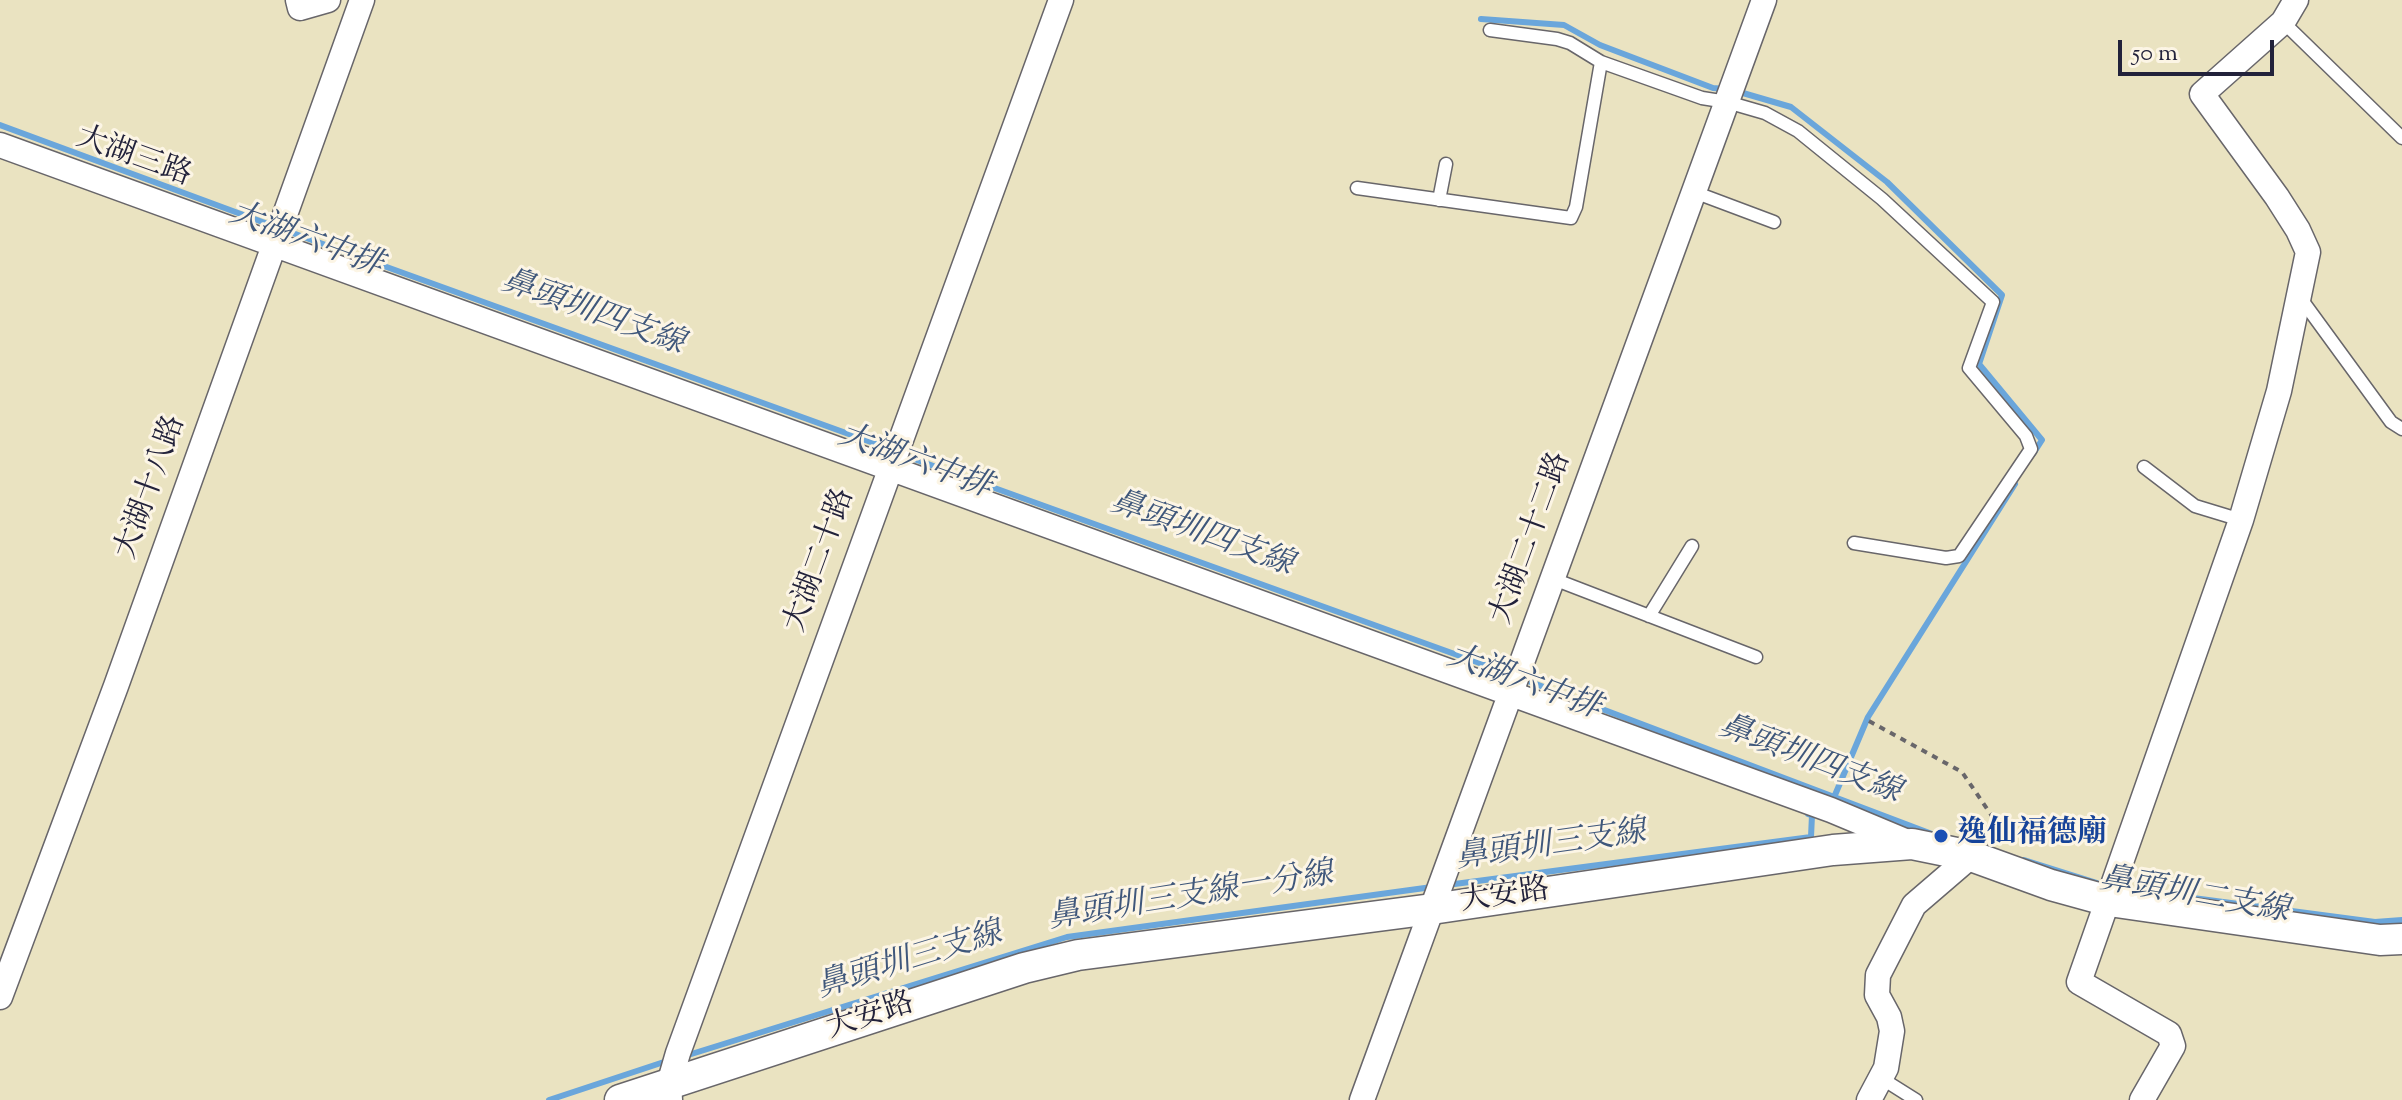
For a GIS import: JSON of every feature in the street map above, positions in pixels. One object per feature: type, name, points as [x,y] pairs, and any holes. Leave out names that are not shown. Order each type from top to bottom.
[{"type":"street","points":[[298,0],[300,8],[328,0]]},
{"type":"street","name":"大湖十八路","points":[[0,997],[116,686],[362,0]]},
{"type":"street","name":"大湖二十路","points":[[670,1092],[678,1053],[1061,0]]},
{"type":"street","name":"大湖二十二路","points":[[1362,1100],[1764,0]]},
{"type":"street","points":[[2142,1100],[2173,1046],[2169,1034],[2079,982],[2241,520],[2279,391],[2308,252],[2298,230],[2202,94],[2283,22],[2296,0]]},
{"type":"street","name":"大湖三路","points":[[0,145],[1831,810],[1912,844]]},
{"type":"street","name":"大安路","points":[[620,1100],[670,1092],[1024,968],[1078,955],[1432,909],[1833,850],[1912,844],[1981,860],[2051,885],[2109,901],[2380,940],[2402,939]]},
{"type":"street","points":[[1869,1100],[1886,1068],[1892,1031],[1889,1017],[1877,995],[1878,975],[1914,905],[1981,860]]},
{"type":"lane","points":[[2283,22],[2402,138]]},
{"type":"lane","points":[[1490,30],[1557,39],[1570,43],[1601,62],[1702,98],[1765,113],[1798,131],[1882,199],[1993,302],[1969,368],[2026,436],[2031,449],[1959,556],[1946,558],[1854,543]]},
{"type":"lane","points":[[1357,188],[1571,218],[1576,207],[1601,62]]},
{"type":"lane","points":[[1439,200],[1446,164]]},
{"type":"lane","points":[[1694,192],[1774,222]]},
{"type":"lane","points":[[2299,296],[2391,422],[2402,429]]},
{"type":"lane","points":[[2144,467],[2195,506],[2241,520]]},
{"type":"lane","points":[[1649,616],[1692,546]]},
{"type":"lane","points":[[1551,578],[1756,657]]},
{"type":"lane","points":[[1881,1078],[1916,1100]]},
{"type":"path","points":[[1869,721],[1962,772],[1992,816],[1981,860]]},
{"type":"waterway","points":[[1481,19],[1564,25],[1600,45],[1713,88],[1725,89]]},
{"type":"waterway","points":[[1736,91],[1791,107],[1887,182],[2002,295],[1979,364],[2042,440],[2033,454]]},
{"type":"waterway","name":"鼻頭圳四支線","points":[[0,125],[276,227]]},
{"type":"waterway","name":"鼻頭圳四支線","points":[[287,231],[893,450]]},
{"type":"waterway","name":"鼻頭圳四支線","points":[[903,455],[1510,674]]},
{"type":"waterway","points":[[1835,795],[1868,717],[2015,484]]},
{"type":"waterway","name":"鼻頭圳四支線","points":[[1520,678],[1932,834]]},
{"type":"waterway","points":[[1808,814],[1812,815],[1811,837]]},
{"type":"waterway","name":"鼻頭圳三支線","points":[[1447,885],[1811,837]]},
{"type":"waterway","name":"鼻頭圳四支線","points":[[2024,860],[2097,883]]},
{"type":"waterway","name":"鼻頭圳三支線","points":[[685,1056],[1067,937],[1432,887]]},
{"type":"waterway","name":"鼻頭圳四支線","points":[[2140,891],[2375,922],[2402,920]]},
{"type":"waterway","name":"鼻頭圳三支線","points":[[549,1100],[670,1060]]},
{"type":"place","name":"逸仙福德廟","points":[[1941,836]]},
{"type":"water label","name":"大湖六中排","points":[[305,242]]},
{"type":"water label","name":"大湖六中排","points":[[914,464]]},
{"type":"water label","name":"大湖六中排","points":[[1523,685]]},
{"type":"water label","name":"鼻頭圳二支線","points":[[2194,898]]},
{"type":"water label","name":"鼻頭圳三支線一分線","points":[[1191,899]]}]
